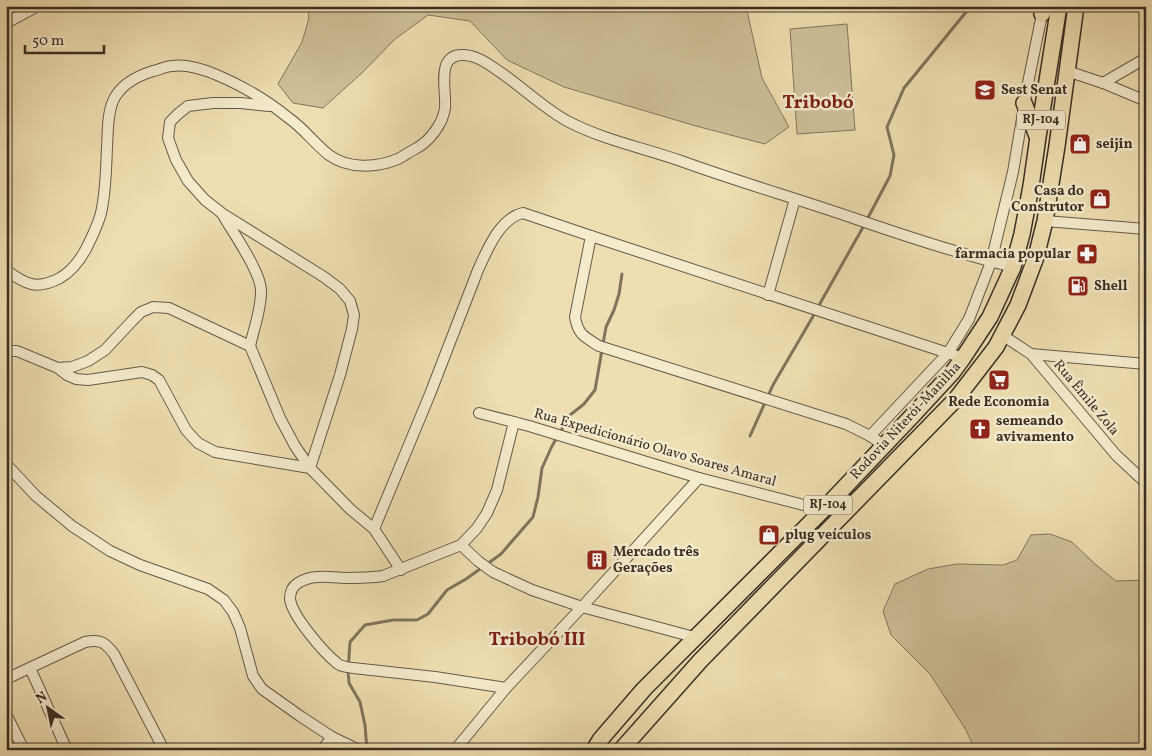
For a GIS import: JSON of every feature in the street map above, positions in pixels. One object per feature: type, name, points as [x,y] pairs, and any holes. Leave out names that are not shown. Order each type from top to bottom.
[{"type":"highway","name":"Rodovia Niterói-Manilha","points":[[594,750],[600,740],[644,689],[823,510],[952,373],[990,317],[1013,267],[1022,234],[1059,6]]},
{"type":"highway","name":"Rodovia Niterói-Manilha","points":[[621,750],[707,654],[956,399],[996,347],[1018,305],[1033,265],[1045,221],[1076,6]]},
{"type":"highway","points":[[1024,103],[1038,138]]},
{"type":"street","points":[[6,23],[38,6]]},
{"type":"street","points":[[870,436],[948,352],[969,319],[991,262],[1013,172],[1024,103],[1044,10]]},
{"type":"street","points":[[6,270],[18,279],[34,285],[51,282],[65,275],[80,260],[93,236],[101,212],[109,120],[113,101],[124,85],[146,74],[173,65],[200,68],[246,89],[273,106],[292,120],[330,156],[347,164],[365,166],[396,160],[423,145],[436,132],[445,110],[444,75],[446,65],[460,55],[482,60],[518,84],[568,122],[606,137],[887,230],[1013,267]]},
{"type":"street","points":[[1103,83],[1146,58]]},
{"type":"street","points":[[1067,71],[1103,83],[1146,101]]},
{"type":"street","points":[[273,106],[241,103],[213,103],[188,106],[170,122],[168,138],[176,160],[188,181],[205,200],[223,214],[324,277],[340,289],[350,301],[354,315],[352,330],[340,376],[310,468]]},
{"type":"street","points":[[768,295],[795,200]]},
{"type":"street","points":[[374,529],[486,252],[504,224],[511,217],[523,212],[810,309],[963,358]]},
{"type":"street","points":[[223,214],[260,281],[260,303],[250,346],[280,418],[295,446],[310,468],[350,509],[374,529],[401,570]]},
{"type":"street","points":[[1045,221],[1146,229]]},
{"type":"street","points":[[591,236],[575,317],[576,327],[584,336],[604,348],[846,424],[885,446]]},
{"type":"street","points":[[58,368],[72,367],[88,361],[105,350],[141,312],[153,307],[169,308],[250,346]]},
{"type":"street","name":"Rua Êmile Zola","points":[[1002,335],[1031,354],[1116,454],[1146,483]]},
{"type":"street","points":[[6,351],[17,351],[58,368],[76,379],[88,380],[142,372],[152,375],[159,380],[186,430],[198,442],[215,452],[310,468]]},
{"type":"street","points":[[1031,354],[1146,364]]},
{"type":"street","name":"Rua Expedicionário Olavo Soares Amaral","points":[[479,413],[575,439],[699,478],[823,510]]},
{"type":"street","points":[[506,688],[435,677],[348,667],[338,663],[298,618],[290,599],[291,591],[297,583],[306,579],[318,577],[370,578],[383,576],[462,545],[478,528],[497,490],[514,422]]},
{"type":"street","points":[[6,464],[36,496],[64,520],[110,551],[140,565],[208,589],[224,600],[233,612],[240,628],[250,668],[262,689],[332,737],[359,750]]},
{"type":"street","points":[[455,750],[506,688],[699,478]]},
{"type":"street","points":[[462,545],[478,561],[493,572],[532,590],[582,607],[694,637]]},
{"type":"street","points":[[6,679],[85,642],[101,641],[114,654],[164,750]]},
{"type":"street","points":[[30,668],[67,750]]},
{"type":"street","points":[[6,714],[24,750]]},
{"type":"street","points":[[322,750],[332,737]]},
{"type":"shaded area","points":[[307,6],[746,6],[762,78],[789,127],[765,144],[696,126],[564,87],[507,60],[470,21],[428,15],[394,40],[363,72],[323,108],[293,103],[278,84],[302,42],[309,18]]},
{"type":"shaded area","points":[[847,24],[855,130],[797,134],[790,29]]},
{"type":"shaded area","points":[[1050,534],[1072,542],[1116,581],[1146,580],[1146,750],[975,750],[966,730],[930,674],[891,635],[883,611],[895,584],[928,569],[957,564],[1003,565],[1017,560],[1031,535]]},
{"type":"waterway","points":[[818,307],[890,176],[894,155],[887,127],[904,88],[971,6]]},
{"type":"waterway","points":[[367,750],[365,725],[360,702],[349,683],[350,642],[365,625],[393,620],[417,620],[428,614],[447,590],[501,554],[533,517],[542,468],[552,446],[570,415],[584,404],[595,390],[606,327],[619,294],[622,274]]},
{"type":"waterway","points":[[750,436],[773,385],[815,313]]},
{"type":"place","name":"Sest Senat","points":[[985,90]]},
{"type":"place","name":"seijin","points":[[1080,144]]},
{"type":"place","name":"Casa do Construtor","points":[[1100,199]]},
{"type":"place","name":"farmacia popular","points":[[1087,254]]},
{"type":"place","name":"Shell","points":[[1078,286]]},
{"type":"place","name":"Rede Economia","points":[[999,380]]},
{"type":"place","name":"semeando avivamento","points":[[980,429]]},
{"type":"place","name":"plug veículos","points":[[769,535]]},
{"type":"place","name":"Mercado três Gerações","points":[[597,560]]},
{"type":"district","name":"Tribobó","points":[[818,103]]},
{"type":"district","name":"Tribobó III","points":[[537,640]]}]
